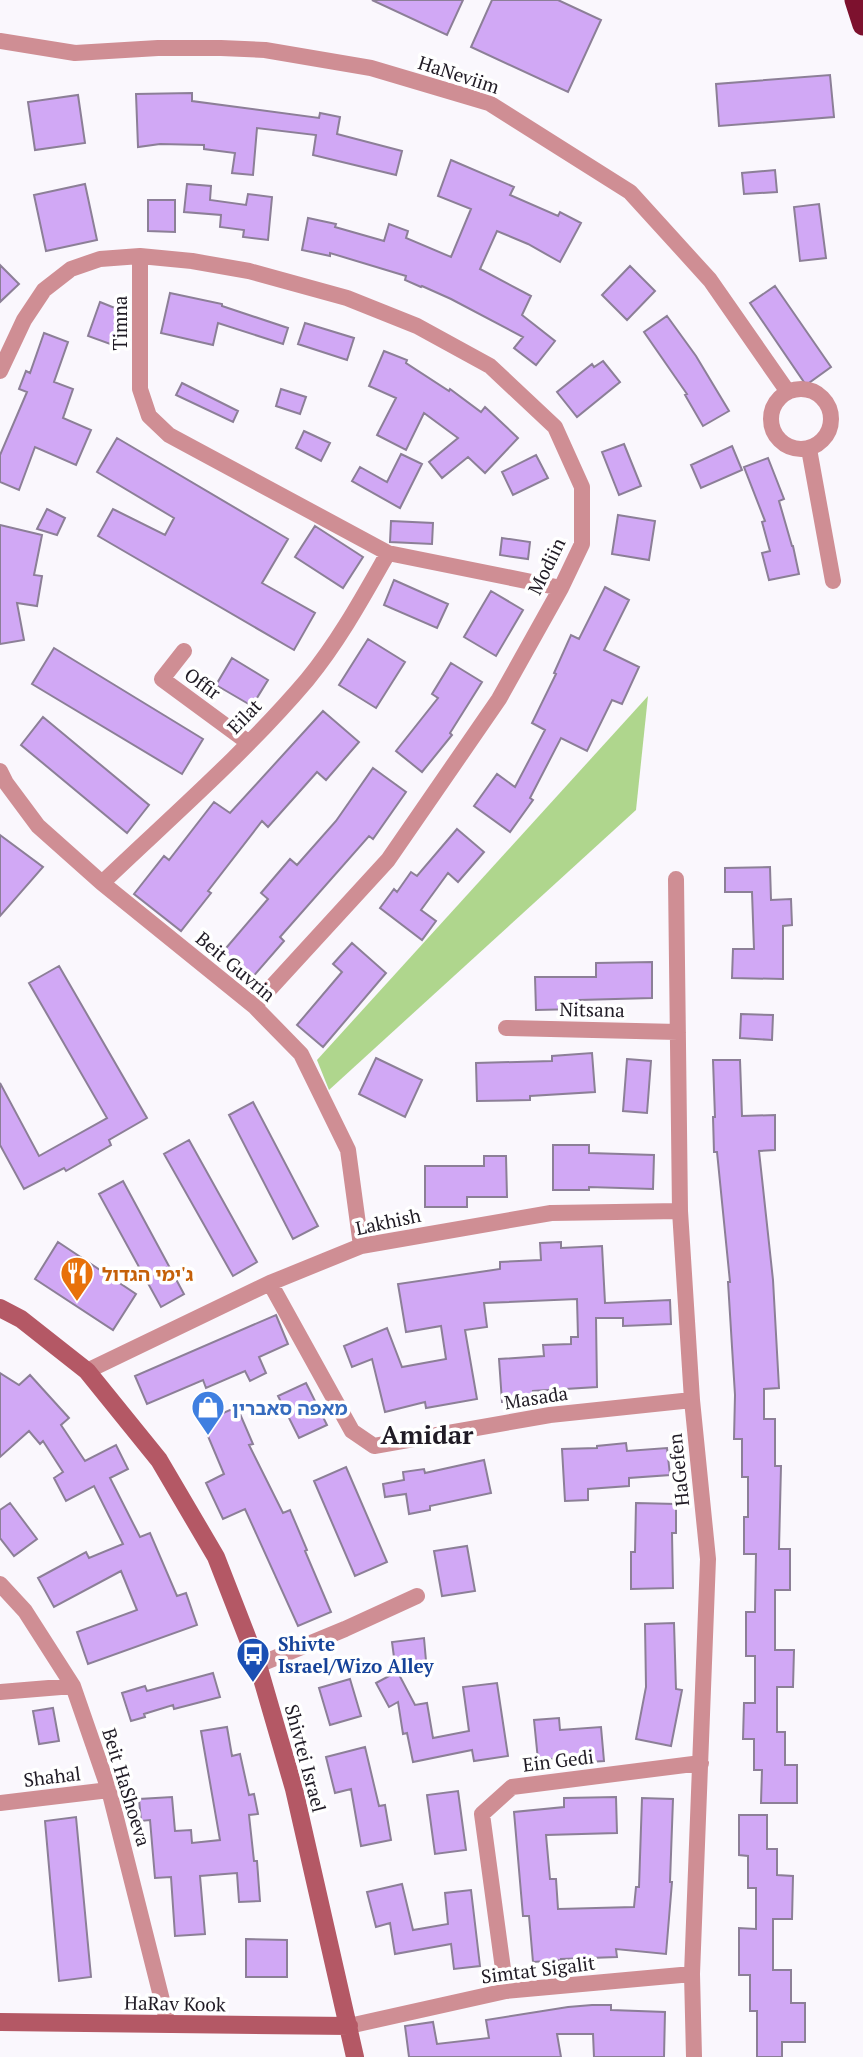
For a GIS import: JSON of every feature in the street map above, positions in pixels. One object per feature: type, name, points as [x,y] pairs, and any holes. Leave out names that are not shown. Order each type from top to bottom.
[{"type":"highway","points":[[855,0],[863,25]]},
{"type":"street","name":"HaNeviim","points":[[0,41],[75,53],[158,48],[265,50],[371,68],[489,103],[630,192],[710,280],[788,392]]},
{"type":"street","points":[[0,371],[24,320],[44,290],[71,269],[100,260],[140,256]]},
{"type":"street","name":"Timna","points":[[140,256],[140,389],[149,416],[169,435],[388,554]]},
{"type":"street","name":"Modiin","points":[[140,256],[192,261],[249,271],[347,298],[417,326],[490,366],[555,427],[582,487],[582,544],[561,588],[499,699],[388,860],[254,1006]]},
{"type":"street","points":[[797,389],[817,394],[824,400],[831,419],[830,429],[825,437],[809,449],[799,450],[781,442],[771,425],[774,405],[780,397],[797,389]]},
{"type":"street","points":[[809,449],[834,581]]},
{"type":"street","points":[[388,554],[561,588]]},
{"type":"street","name":"Eilat","points":[[102,883],[249,743],[307,679],[350,620],[388,554]]},
{"type":"street","name":"Offir","points":[[184,651],[162,679],[249,743]]},
{"type":"street","name":"Beit Guvrin","points":[[0,771],[38,826],[102,883],[254,1006],[301,1054],[348,1150],[361,1246]]},
{"type":"street","name":"HaGefen","points":[[676,878],[680,1211],[692,1401],[708,1559],[692,1974],[694,2057]]},
{"type":"street","name":"Nitsana","points":[[506,1028],[678,1032]]},
{"type":"street","name":"Lakhish","points":[[87,1371],[271,1283],[361,1246],[551,1213],[680,1211]]},
{"type":"street","name":"Masada","points":[[271,1283],[352,1431],[374,1446],[550,1415],[692,1401]]},
{"type":"street","name":"Shivtei Israel","points":[[0,1308],[21,1319],[87,1371],[159,1460],[216,1557],[258,1665],[294,1789],[355,2057]]},
{"type":"street","name":"Beit HaShoeva","points":[[0,1584],[24,1612],[72,1686],[108,1790],[168,2024]]},
{"type":"street","points":[[258,1665],[417,1596]]},
{"type":"street","points":[[0,1692],[72,1686]]},
{"type":"street","name":"Ein Gedi","points":[[506,1991],[482,1814],[512,1787],[701,1763]]},
{"type":"street","name":"Shahal","points":[[0,1803],[108,1790]]},
{"type":"street","name":"Simtat Sigalit","points":[[349,2026],[506,1991],[692,1974]]},
{"type":"street","name":"HaRav Kook","points":[[0,2022],[349,2026]]},
{"type":"green space","points":[[648,696],[636,810],[329,1090],[317,1060]]},
{"type":"building","points":[[372,0],[463,0],[447,35]]},
{"type":"building","points":[[492,0],[558,0],[601,20],[568,92],[471,47]]},
{"type":"building","points":[[830,75],[834,117],[719,126],[716,84]]},
{"type":"building","points":[[192,93],[192,101],[319,118],[320,113],[340,117],[337,134],[402,151],[396,175],[313,155],[316,135],[257,128],[253,175],[232,173],[235,153],[204,149],[204,145],[160,144],[138,147],[136,94]]},
{"type":"building","points":[[78,95],[85,143],[35,150],[28,102]]},
{"type":"building","points":[[451,160],[514,187],[510,195],[558,216],[560,212],[581,223],[560,262],[497,231],[480,269],[531,296],[522,315],[555,341],[536,365],[514,348],[523,337],[451,299],[405,280],[406,276],[330,253],[330,256],[302,250],[308,218],[336,224],[335,227],[384,241],[389,224],[408,231],[406,238],[451,257],[471,209],[438,196]]},
{"type":"building","points":[[775,170],[777,192],[744,194],[742,173]]},
{"type":"building","points":[[85,184],[97,240],[46,251],[34,195]]},
{"type":"building","points":[[187,184],[211,186],[210,200],[246,205],[248,194],[272,197],[268,240],[243,237],[244,230],[220,227],[221,215],[184,212]]},
{"type":"building","points":[[148,200],[175,200],[175,232],[148,231]]},
{"type":"building","points":[[819,204],[826,258],[800,261],[794,207]]},
{"type":"building","points":[[0,265],[19,284],[0,302]]},
{"type":"building","points":[[630,266],[655,291],[627,320],[602,295]]},
{"type":"building","points":[[775,286],[831,367],[806,385],[750,303]]},
{"type":"building","points":[[170,293],[222,304],[288,328],[283,344],[218,323],[213,345],[161,333]]},
{"type":"building","points":[[100,302],[125,312],[113,345],[88,336]]},
{"type":"building","points":[[667,316],[696,356],[729,411],[703,426],[685,395],[687,394],[644,332]]},
{"type":"building","points":[[305,323],[354,338],[347,360],[298,344]]},
{"type":"building","points":[[44,333],[68,342],[54,382],[73,389],[63,418],[91,430],[76,465],[35,447],[19,490],[0,482],[0,455],[27,392],[19,389],[26,371],[30,373]]},
{"type":"building","points":[[384,351],[407,360],[406,363],[449,391],[450,389],[481,412],[485,407],[518,438],[485,473],[468,457],[442,478],[429,462],[458,438],[424,413],[406,450],[377,435],[396,398],[369,386]]},
{"type":"building","points":[[603,361],[620,382],[577,417],[557,392],[592,364],[594,367]]},
{"type":"building","points":[[182,383],[238,411],[233,422],[176,395]]},
{"type":"building","points":[[281,389],[306,397],[300,414],[276,406]]},
{"type":"building","points":[[304,431],[330,443],[321,461],[296,448]]},
{"type":"building","points":[[117,438],[288,539],[262,583],[315,613],[294,650],[98,536],[113,509],[165,535],[174,518],[97,472]]},
{"type":"building","points":[[624,444],[641,486],[619,495],[602,452]]},
{"type":"building","points":[[732,446],[742,470],[701,488],[691,465]]},
{"type":"building","points":[[401,454],[422,464],[400,508],[352,481],[360,467],[387,482]]},
{"type":"building","points":[[536,455],[548,478],[513,495],[502,472]]},
{"type":"building","points":[[768,458],[784,499],[779,501],[799,574],[769,580],[762,553],[770,551],[762,522],[765,521],[744,467]]},
{"type":"building","points":[[47,509],[65,518],[57,535],[37,529]]},
{"type":"building","points":[[618,515],[655,521],[649,560],[612,554]]},
{"type":"building","points":[[391,521],[433,523],[432,544],[390,542]]},
{"type":"building","points":[[0,525],[42,535],[34,575],[42,576],[37,606],[17,603],[24,640],[0,644]]},
{"type":"building","points":[[315,526],[363,557],[343,588],[295,557]]},
{"type":"building","points":[[502,538],[530,542],[528,559],[500,555]]},
{"type":"building","points":[[394,580],[448,604],[437,628],[384,605]]},
{"type":"building","points":[[605,587],[629,600],[604,650],[639,667],[622,704],[612,700],[587,751],[561,738],[530,798],[533,800],[510,832],[474,806],[497,774],[515,787],[545,730],[532,723],[571,635],[579,639]]},
{"type":"building","points":[[491,591],[523,610],[496,656],[464,637]]},
{"type":"building","points":[[368,639],[405,662],[376,708],[339,685]]},
{"type":"building","points":[[54,648],[203,739],[182,774],[32,684]]},
{"type":"building","points":[[232,658],[268,680],[252,706],[216,685]]},
{"type":"building","points":[[451,663],[482,682],[450,733],[452,735],[422,772],[396,751],[438,698],[432,694]]},
{"type":"building","points":[[323,711],[359,742],[326,780],[317,772],[268,827],[262,821],[181,931],[134,894],[164,856],[169,860],[214,802],[230,813]]},
{"type":"building","points":[[43,717],[149,805],[127,833],[21,745]]},
{"type":"building","points":[[373,768],[406,792],[373,839],[369,836],[280,937],[284,941],[251,979],[221,954],[268,899],[261,893],[290,859],[297,865],[336,821]]},
{"type":"building","points":[[457,829],[484,852],[458,882],[448,873],[421,910],[436,921],[422,940],[380,908],[394,889],[397,892],[411,872],[417,876]]},
{"type":"building","points":[[0,835],[43,867],[0,916]]},
{"type":"building","points":[[770,867],[771,900],[791,899],[792,925],[783,926],[783,979],[732,978],[733,949],[754,949],[752,892],[725,892],[725,868]]},
{"type":"building","points":[[352,943],[386,973],[323,1047],[297,1025],[342,972],[333,964]]},
{"type":"building","points":[[652,962],[652,998],[579,1000],[579,1009],[536,1010],[535,977],[596,977],[596,963]]},
{"type":"building","points":[[59,966],[147,1118],[109,1140],[111,1145],[66,1171],[64,1168],[24,1189],[0,1145],[0,1083],[39,1156],[107,1118],[29,983]]},
{"type":"building","points":[[741,1014],[773,1015],[772,1040],[740,1038]]},
{"type":"building","points":[[592,1053],[595,1092],[530,1096],[530,1100],[477,1101],[476,1063],[552,1061],[552,1056]]},
{"type":"building","points":[[376,1058],[422,1080],[405,1117],[359,1094]]},
{"type":"building","points":[[627,1059],[651,1061],[647,1113],[623,1111]]},
{"type":"building","points":[[713,1060],[740,1060],[742,1116],[775,1115],[775,1150],[759,1151],[773,1280],[779,1388],[764,1389],[764,1419],[775,1419],[775,1466],[781,1466],[779,1549],[790,1549],[790,1590],[775,1590],[775,1650],[794,1650],[793,1687],[777,1687],[777,1732],[785,1732],[785,1765],[797,1765],[797,1803],[761,1803],[762,1770],[754,1770],[754,1739],[743,1739],[744,1703],[755,1703],[755,1656],[746,1656],[746,1612],[755,1612],[756,1554],[744,1554],[748,1477],[742,1477],[742,1439],[734,1439],[735,1395],[730,1282],[717,1152],[714,1152]]},
{"type":"building","points":[[253,1102],[318,1226],[293,1239],[229,1115]]},
{"type":"building","points":[[189,1140],[257,1262],[233,1276],[164,1154]]},
{"type":"building","points":[[553,1145],[589,1145],[589,1153],[654,1155],[653,1189],[589,1187],[589,1190],[553,1190]]},
{"type":"building","points":[[484,1156],[506,1156],[507,1197],[467,1197],[467,1207],[425,1207],[425,1166],[484,1166]]},
{"type":"building","points":[[123,1181],[184,1294],[161,1307],[99,1194]]},
{"type":"building","points":[[58,1242],[136,1294],[113,1330],[35,1279]]},
{"type":"building","points":[[561,1242],[561,1248],[602,1246],[605,1303],[670,1300],[671,1324],[623,1326],[623,1318],[596,1318],[597,1387],[533,1391],[534,1400],[502,1402],[499,1359],[544,1356],[543,1345],[571,1344],[571,1337],[578,1337],[577,1299],[484,1303],[487,1327],[465,1330],[477,1399],[426,1408],[425,1402],[385,1412],[372,1359],[352,1367],[344,1346],[387,1328],[402,1367],[446,1359],[441,1326],[406,1332],[398,1284],[500,1269],[500,1262],[541,1260],[540,1243]]},
{"type":"building","points":[[276,1315],[288,1344],[259,1357],[266,1373],[250,1381],[245,1371],[206,1388],[203,1380],[147,1404],[135,1376]]},
{"type":"building","points":[[0,1373],[19,1385],[30,1375],[69,1418],[61,1425],[85,1461],[116,1445],[128,1469],[110,1478],[140,1537],[150,1533],[177,1596],[186,1593],[197,1625],[88,1664],[77,1632],[137,1610],[121,1571],[54,1607],[38,1578],[86,1552],[89,1558],[123,1544],[94,1486],[66,1501],[54,1478],[63,1472],[43,1441],[40,1444],[29,1431],[0,1457]]},
{"type":"building","points":[[306,1383],[327,1425],[299,1438],[278,1396]]},
{"type":"building","points":[[237,1407],[253,1444],[249,1445],[283,1513],[290,1510],[331,1612],[298,1626],[245,1509],[223,1519],[206,1483],[224,1474],[202,1422]]},
{"type":"building","points":[[626,1443],[627,1451],[667,1448],[670,1475],[629,1478],[629,1486],[588,1489],[588,1500],[565,1501],[562,1449],[597,1448]]},
{"type":"building","points":[[484,1460],[491,1493],[430,1506],[430,1510],[409,1514],[406,1494],[385,1497],[383,1484],[404,1480],[403,1472],[424,1469],[425,1473]]},
{"type":"building","points":[[346,1467],[387,1562],[355,1576],[314,1481]]},
{"type":"building","points":[[10,1503],[37,1539],[14,1556],[0,1538],[0,1510]]},
{"type":"building","points":[[636,1503],[676,1504],[676,1533],[672,1533],[673,1588],[631,1589],[631,1552],[635,1552]]},
{"type":"building","points":[[467,1546],[475,1591],[442,1596],[434,1551]]},
{"type":"building","points":[[674,1623],[676,1689],[682,1690],[671,1746],[636,1739],[646,1687],[645,1624]]},
{"type":"building","points":[[424,1638],[426,1661],[395,1665],[392,1642]]},
{"type":"building","points":[[392,1667],[395,1667],[415,1705],[427,1703],[433,1738],[469,1731],[463,1687],[497,1683],[508,1756],[474,1761],[472,1750],[413,1762],[407,1733],[403,1734],[398,1702],[389,1707],[376,1683],[393,1674]]},
{"type":"building","points":[[213,1673],[220,1697],[174,1709],[173,1705],[131,1721],[122,1693],[145,1686],[147,1691]]},
{"type":"building","points":[[350,1679],[361,1716],[330,1725],[319,1688]]},
{"type":"building","points":[[53,1708],[59,1741],[39,1744],[33,1711]]},
{"type":"building","points":[[559,1718],[560,1730],[601,1727],[604,1761],[573,1763],[573,1757],[538,1760],[534,1720]]},
{"type":"building","points":[[227,1727],[232,1756],[240,1754],[249,1795],[254,1794],[258,1814],[249,1815],[260,1901],[239,1902],[237,1873],[200,1876],[205,1934],[175,1936],[171,1877],[155,1878],[150,1820],[141,1821],[139,1799],[172,1797],[175,1831],[191,1830],[192,1843],[220,1840],[201,1731]]},
{"type":"building","points":[[365,1747],[379,1806],[385,1805],[391,1840],[361,1846],[351,1789],[335,1793],[326,1757]]},
{"type":"building","points":[[458,1791],[466,1850],[435,1854],[427,1795]]},
{"type":"building","points":[[616,1797],[617,1833],[546,1835],[550,1879],[556,1879],[558,1909],[634,1907],[636,1887],[639,1887],[642,1798],[673,1799],[672,1882],[666,1954],[616,1949],[617,1957],[533,1962],[529,1916],[523,1916],[514,1812],[564,1807],[564,1798]]},
{"type":"building","points":[[739,1815],[767,1815],[767,1849],[777,1849],[777,1875],[793,1876],[792,1919],[773,1919],[773,1970],[791,1970],[791,2003],[805,2003],[805,2042],[782,2042],[782,2057],[757,2057],[757,2011],[750,2011],[750,1975],[739,1975],[739,1928],[756,1929],[756,1888],[748,1888],[748,1856],[739,1855]]},
{"type":"building","points":[[76,1817],[91,1977],[59,1981],[45,1821]]},
{"type":"building","points":[[402,1884],[413,1930],[448,1924],[445,1893],[471,1890],[480,1966],[454,1969],[451,1944],[395,1954],[390,1923],[376,1927],[367,1892]]},
{"type":"building","points":[[246,1939],[287,1940],[287,1977],[246,1977]]},
{"type":"building","points":[[592,2005],[611,2005],[611,2010],[665,2012],[664,2057],[594,2057],[593,2034],[557,2034],[561,2057],[409,2057],[405,2026],[433,2022],[437,2044],[489,2038],[486,2020]]},
{"type":"place","name":"ג'ימי הגדול","points":[[77,1303]]},
{"type":"place","name":"מאפה סאברין","points":[[208,1437]]},
{"type":"place","name":"Shivte Israel/Wizo Alley","points":[[253,1684]]},
{"type":"district","name":"Amidar","points":[[427,1434]]}]
